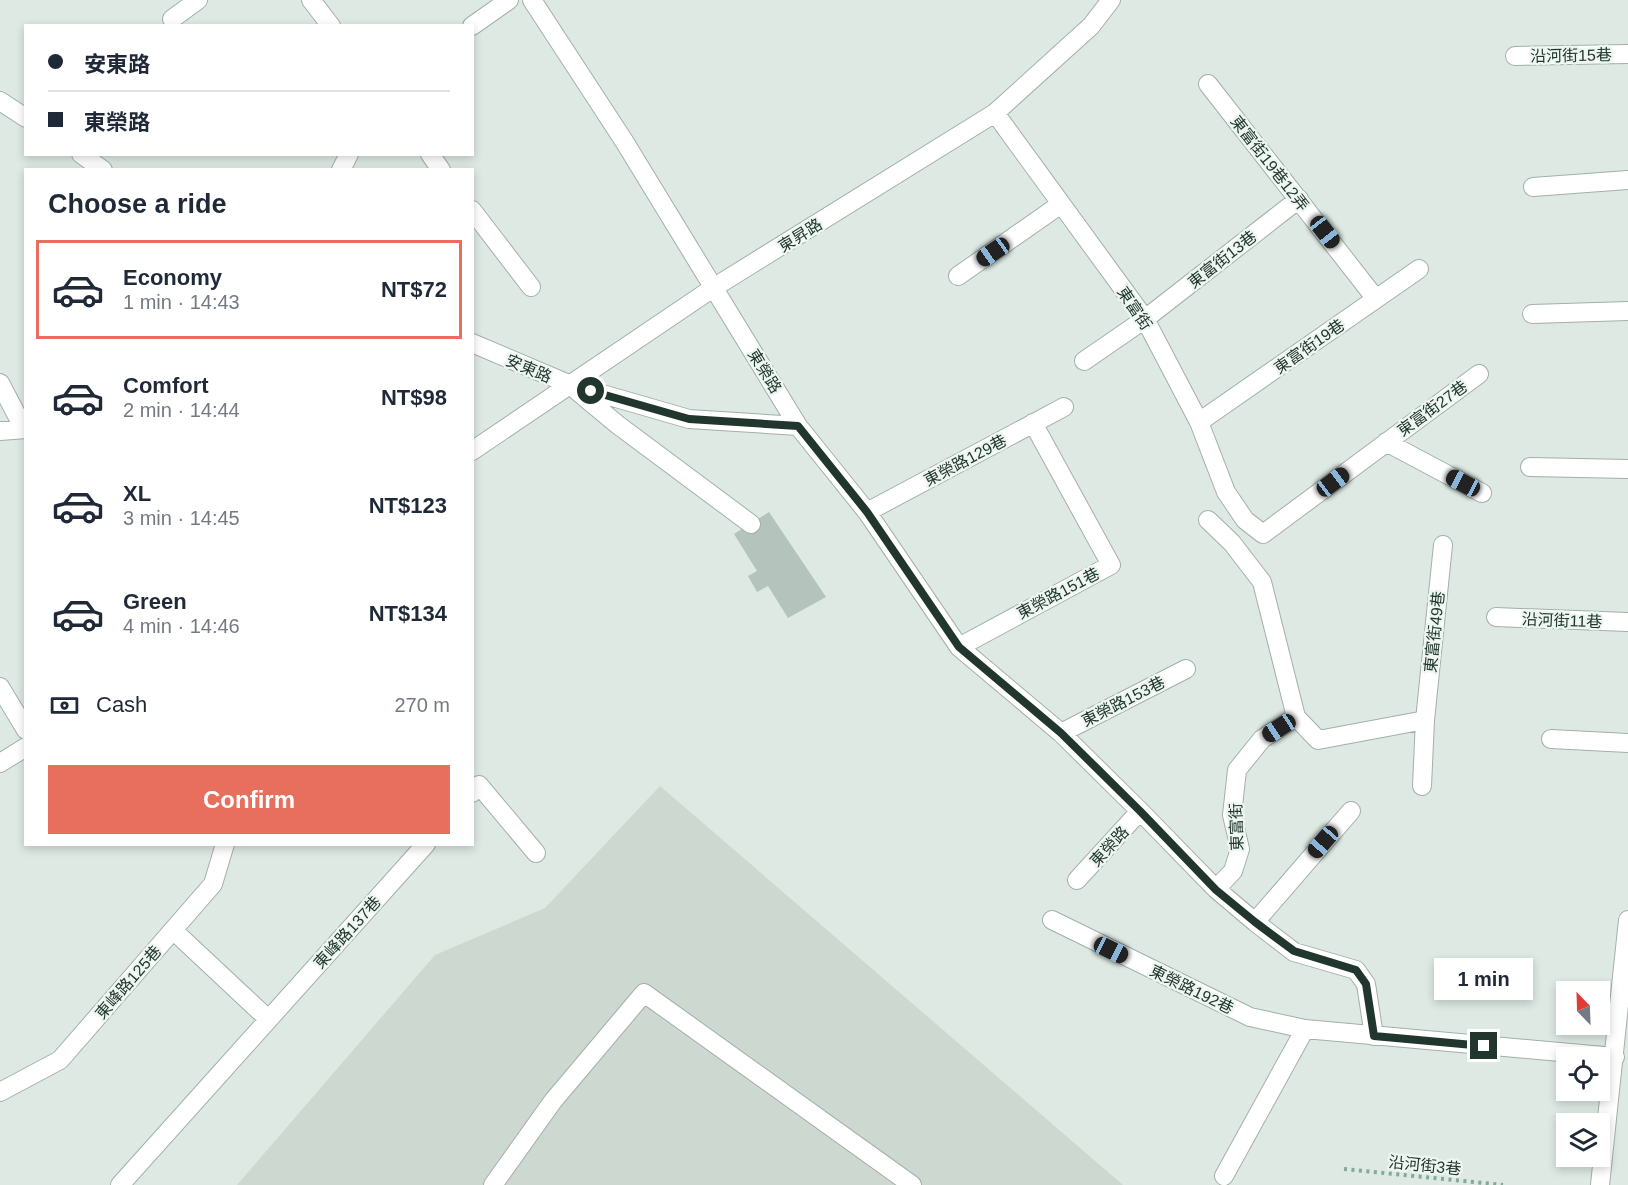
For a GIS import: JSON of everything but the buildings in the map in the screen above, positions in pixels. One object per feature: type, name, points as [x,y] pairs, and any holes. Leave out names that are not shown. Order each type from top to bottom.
[{"type":"street","points":[[172,19],[198,0]]},
{"type":"street","points":[[311,0],[329,24]]},
{"type":"street","points":[[474,25],[509,0]]},
{"type":"street","name":"東榮路","points":[[532,0],[624,141],[798,426],[867,512],[959,647],[1061,733],[1216,890],[1255,922],[1294,951],[1356,970],[1366,984],[1374,1036]]},
{"type":"street","name":"東昇路","points":[[474,450],[713,288],[995,113],[1091,26],[1111,0]]},
{"type":"street","name":"沿河街15巷","points":[[1515,56],[1628,54]]},
{"type":"street","name":"東富街19巷12弄","points":[[1208,84],[1376,299]]},
{"type":"street","points":[[0,101],[24,117]]},
{"type":"street","name":"東富街","points":[[995,113],[1145,319],[1199,422],[1226,492],[1245,520]]},
{"type":"street","points":[[84,156],[100,168]]},
{"type":"street","points":[[1533,187],[1628,180]]},
{"type":"street","name":"東富街13巷","points":[[1084,361],[1145,319],[1299,199]]},
{"type":"street","points":[[958,276],[1061,204]]},
{"type":"street","points":[[474,213],[531,287]]},
{"type":"street","name":"東富街19巷","points":[[1199,422],[1419,269]]},
{"type":"street","points":[[1532,314],[1628,311]]},
{"type":"street","name":"安東路","points":[[474,344],[571,385],[689,419],[798,426]]},
{"type":"street","name":"東富街27巷","points":[[1245,520],[1263,534],[1479,374]]},
{"type":"street","points":[[0,383],[24,427]]},
{"type":"street","points":[[571,385],[618,425],[751,524]]},
{"type":"street","name":"東榮路129巷","points":[[867,512],[1064,407]]},
{"type":"street","name":"東榮路151巷","points":[[959,647],[1111,565],[1033,423]]},
{"type":"street","points":[[0,430],[24,429]]},
{"type":"street","name":"東富街27巷","points":[[1386,442],[1482,493]]},
{"type":"street","points":[[1530,467],[1628,469]]},
{"type":"street","points":[[1208,520],[1232,543],[1262,582],[1296,717],[1318,740],[1425,720]]},
{"type":"street","name":"東富街49巷","points":[[1422,786],[1425,720],[1443,545]]},
{"type":"street","name":"沿河街11巷","points":[[1496,617],[1628,622]]},
{"type":"street","name":"東榮路153巷","points":[[1061,733],[1186,669]]},
{"type":"street","points":[[0,687],[24,727]]},
{"type":"street","name":"東富街","points":[[1216,890],[1233,871],[1240,849],[1232,815],[1237,770],[1262,739],[1296,717]]},
{"type":"street","points":[[1551,739],[1628,743]]},
{"type":"street","points":[[0,763],[24,748]]},
{"type":"street","points":[[476,789],[536,853]]},
{"type":"street","name":"東榮路","points":[[1077,880],[1140,811]]},
{"type":"street","points":[[1255,922],[1351,811]]},
{"type":"street","name":"東峰路125巷","points":[[0,1092],[60,1060],[213,885],[224,846]]},
{"type":"street","name":"東峰路137巷","points":[[120,1185],[424,846]]},
{"type":"street","points":[[1600,1185],[1628,920]]},
{"type":"street","name":"東榮路192巷","points":[[1052,921],[1250,1017],[1305,1029],[1374,1036]]},
{"type":"street","points":[[174,930],[268,1019]]},
{"type":"street","points":[[493,1185],[553,1101],[644,993],[912,1185]]},
{"type":"street","points":[[1224,1176],[1305,1029]]},
{"type":"street","points":[[1374,1036],[1615,1057]]},
{"type":"path","name":"沿河街3巷","points":[[1344,1169],[1503,1185]]},
{"type":"shaded area","points":[[660,786],[1123,1185],[237,1185],[435,955],[545,908]]},
{"type":"route","points":[[591,391],[689,419],[798,426],[867,512],[959,647],[1061,733],[1216,890],[1255,922],[1294,951],[1356,970],[1366,984],[1374,1036],[1484,1046]]}]
